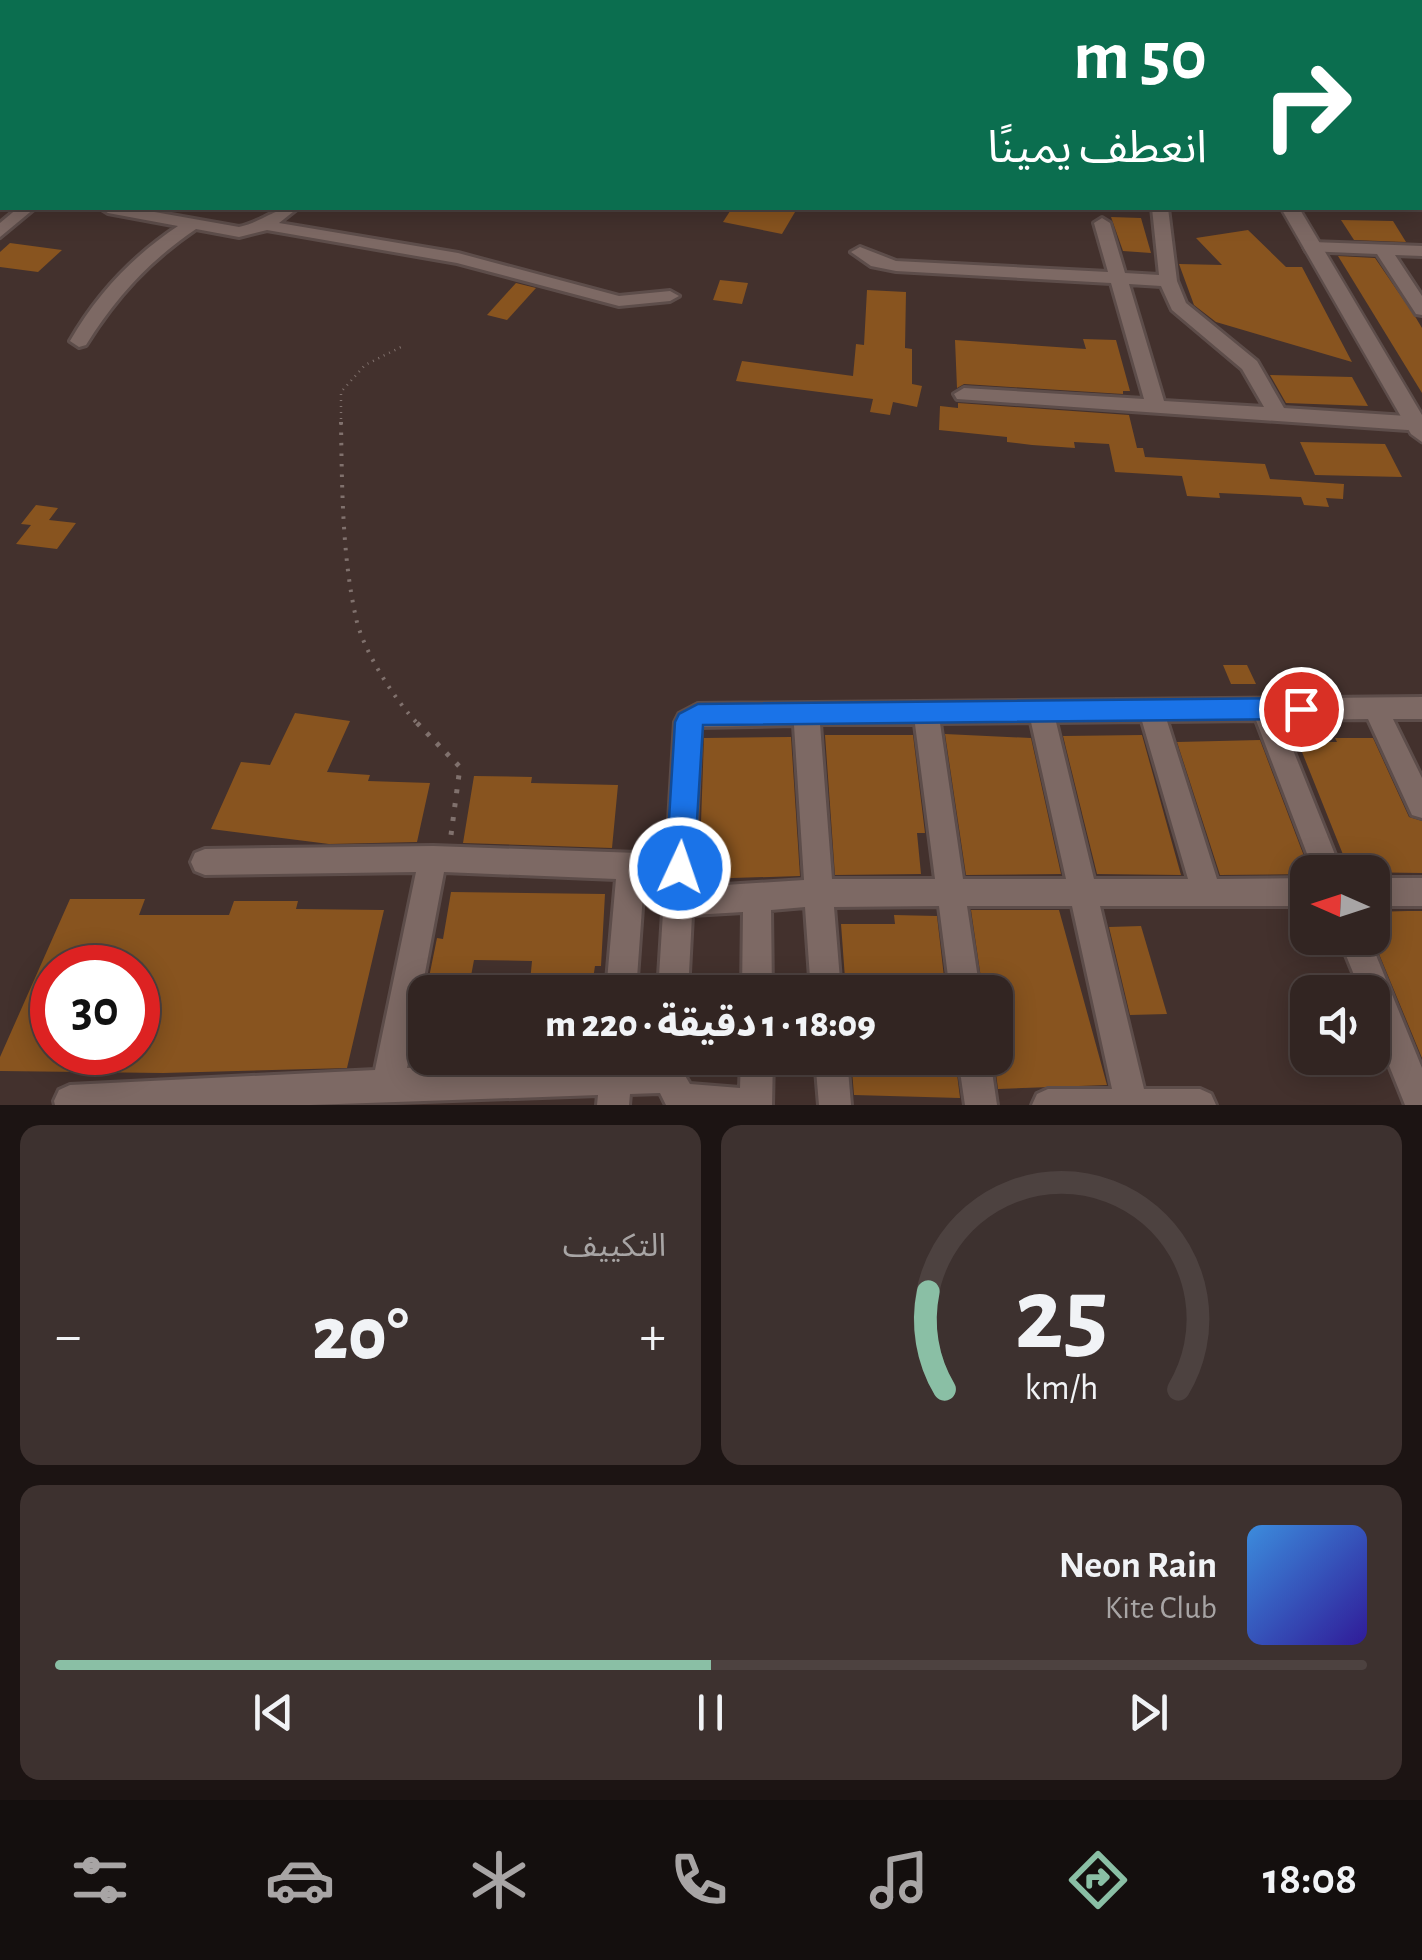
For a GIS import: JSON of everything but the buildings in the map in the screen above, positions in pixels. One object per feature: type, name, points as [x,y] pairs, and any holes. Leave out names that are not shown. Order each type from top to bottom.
[{"type":"main road","points":[[1291,210],[1420,427]]},
{"type":"street","points":[[0,232],[25,210]]},
{"type":"street","points":[[118,210],[239,232],[264,224],[287,210]]},
{"type":"street","points":[[1160,210],[1168,281],[1183,314],[1250,365],[1278,416]]},
{"type":"street","points":[[1102,222],[1156,408]]},
{"type":"street","points":[[79,341],[124,277],[192,224]]},
{"type":"street","points":[[264,224],[458,258],[619,301],[670,296]]},
{"type":"street","points":[[1312,247],[1422,251]]},
{"type":"street","points":[[1383,250],[1416,293],[1422,310]]},
{"type":"street","points":[[860,252],[877,262],[896,266],[1168,281]]},
{"type":"street","points":[[964,394],[1420,427]]},
{"type":"street","points":[[1375,708],[1422,806]]},
{"type":"street","points":[[674,975],[690,719],[704,714],[1422,708]]},
{"type":"street","points":[[1264,709],[1321,855]]},
{"type":"street","points":[[1152,710],[1206,890]]},
{"type":"street","points":[[1041,711],[1132,1104]]},
{"type":"street","points":[[926,712],[963,975]]},
{"type":"street","points":[[806,713],[825,975]]},
{"type":"street","points":[[388,1085],[440,859]]},
{"type":"street","points":[[205,862],[440,859],[680,868]]},
{"type":"street","points":[[623,975],[631,866]]},
{"type":"street","points":[[678,902],[819,894],[1290,892]]},
{"type":"street","points":[[1390,892],[1422,892]]},
{"type":"street","points":[[757,898],[757,975]]},
{"type":"street","points":[[1361,955],[1420,1105]]},
{"type":"street","points":[[672,1075],[680,1100],[746,1105]]},
{"type":"street","points":[[756,1105],[757,1075]]},
{"type":"street","points":[[832,1075],[835,1105]]},
{"type":"street","points":[[977,1075],[981,1105]]},
{"type":"street","points":[[70,1101],[388,1085],[615,1080]]},
{"type":"street","points":[[1048,1105],[1200,1105]]},
{"type":"path","points":[[402,346],[365,365],[341,392],[342,505],[356,622],[398,704],[460,767],[440,859]]},
{"type":"route","points":[[680,868],[688,722],[698,715],[1301,709]]}]
